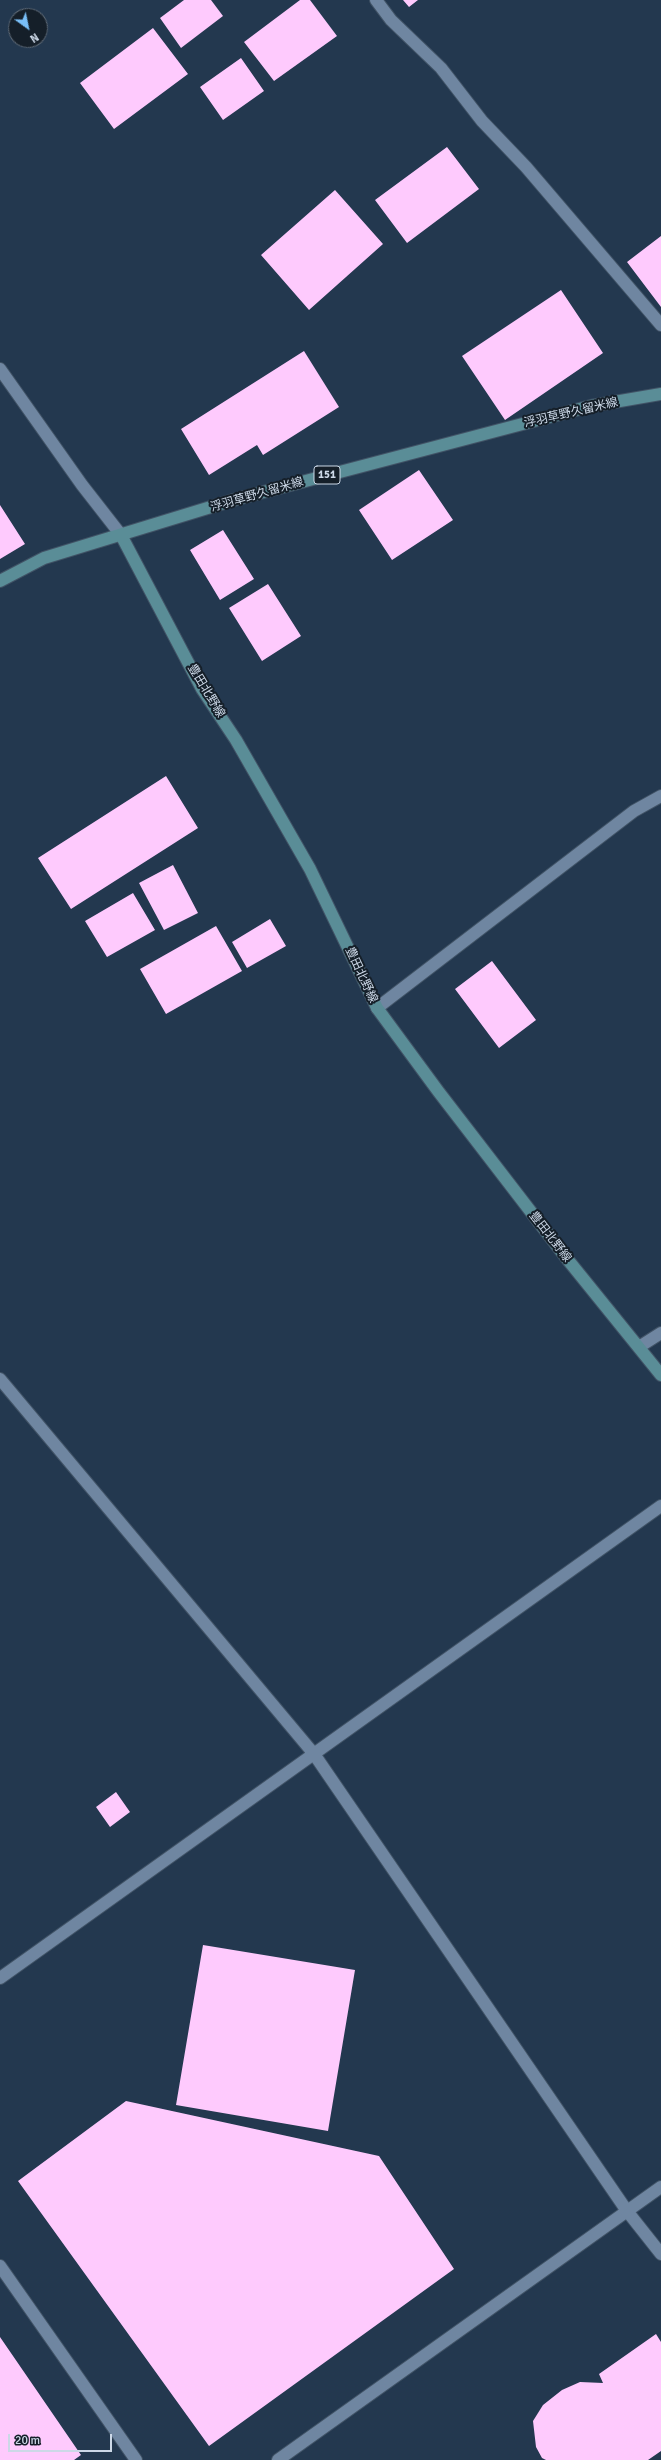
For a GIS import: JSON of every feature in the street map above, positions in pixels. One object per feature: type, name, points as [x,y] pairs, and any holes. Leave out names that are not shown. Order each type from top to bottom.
[{"type":"main road","name":"浮羽草野久留米線","points":[[0,581],[44,558],[237,499],[591,406],[661,394]]},
{"type":"main road","name":"豊田北野線","points":[[121,535],[202,689],[236,740],[310,869],[376,1008],[554,1241],[661,1375]]},
{"type":"street","points":[[376,0],[391,20],[441,68],[482,121],[526,167],[661,325]]},
{"type":"street","points":[[0,369],[82,485],[121,535]]},
{"type":"street","points":[[376,1008],[634,811],[661,796]]},
{"type":"street","points":[[639,1347],[661,1333]]},
{"type":"street","points":[[0,1379],[314,1754],[627,2211],[661,2254]]},
{"type":"street","points":[[0,1978],[661,1506]]},
{"type":"street","points":[[278,2460],[661,2187]]},
{"type":"street","points":[[0,2266],[136,2460]]},
{"type":"building","points":[[184,0],[211,0],[223,16],[181,48],[160,18]]},
{"type":"building","points":[[300,0],[310,0],[337,36],[274,81],[244,42]]},
{"type":"building","points":[[403,0],[418,0],[409,7]]},
{"type":"building","points":[[153,28],[188,74],[114,129],[80,83]]},
{"type":"building","points":[[241,58],[264,91],[223,120],[200,87]]},
{"type":"building","points":[[447,147],[479,189],[407,243],[375,200]]},
{"type":"building","points":[[335,190],[383,244],[309,310],[261,255]]},
{"type":"building","points":[[661,236],[661,307],[627,262]]},
{"type":"building","points":[[561,290],[603,353],[505,420],[462,356]]},
{"type":"building","points":[[304,351],[339,407],[263,455],[257,445],[209,475],[181,429]]},
{"type":"building","points":[[419,470],[453,520],[392,560],[359,510]]},
{"type":"building","points":[[0,505],[25,544],[0,559]]},
{"type":"building","points":[[223,530],[254,579],[220,600],[190,550]]},
{"type":"building","points":[[268,584],[301,636],[262,661],[229,608]]},
{"type":"building","points":[[166,776],[198,828],[71,909],[38,858]]},
{"type":"building","points":[[173,865],[198,913],[164,930],[139,883]]},
{"type":"building","points":[[133,893],[155,930],[107,957],[85,921]]},
{"type":"building","points":[[270,919],[286,946],[247,968],[232,942]]},
{"type":"building","points":[[216,926],[242,971],[166,1014],[140,969]]},
{"type":"building","points":[[492,961],[536,1020],[499,1048],[455,989]]},
{"type":"building","points":[[116,1792],[130,1812],[110,1827],[96,1807]]},
{"type":"building","points":[[203,1945],[355,1970],[328,2131],[176,2105]]},
{"type":"building","points":[[126,2101],[379,2156],[454,2269],[209,2446],[18,2181]]},
{"type":"building","points":[[656,2334],[661,2342],[661,2451],[648,2460],[546,2460],[542,2458],[536,2447],[533,2421],[543,2405],[562,2390],[580,2382],[603,2383],[599,2374]]},
{"type":"building","points":[[0,2337],[81,2455],[74,2460],[0,2460]]}]
